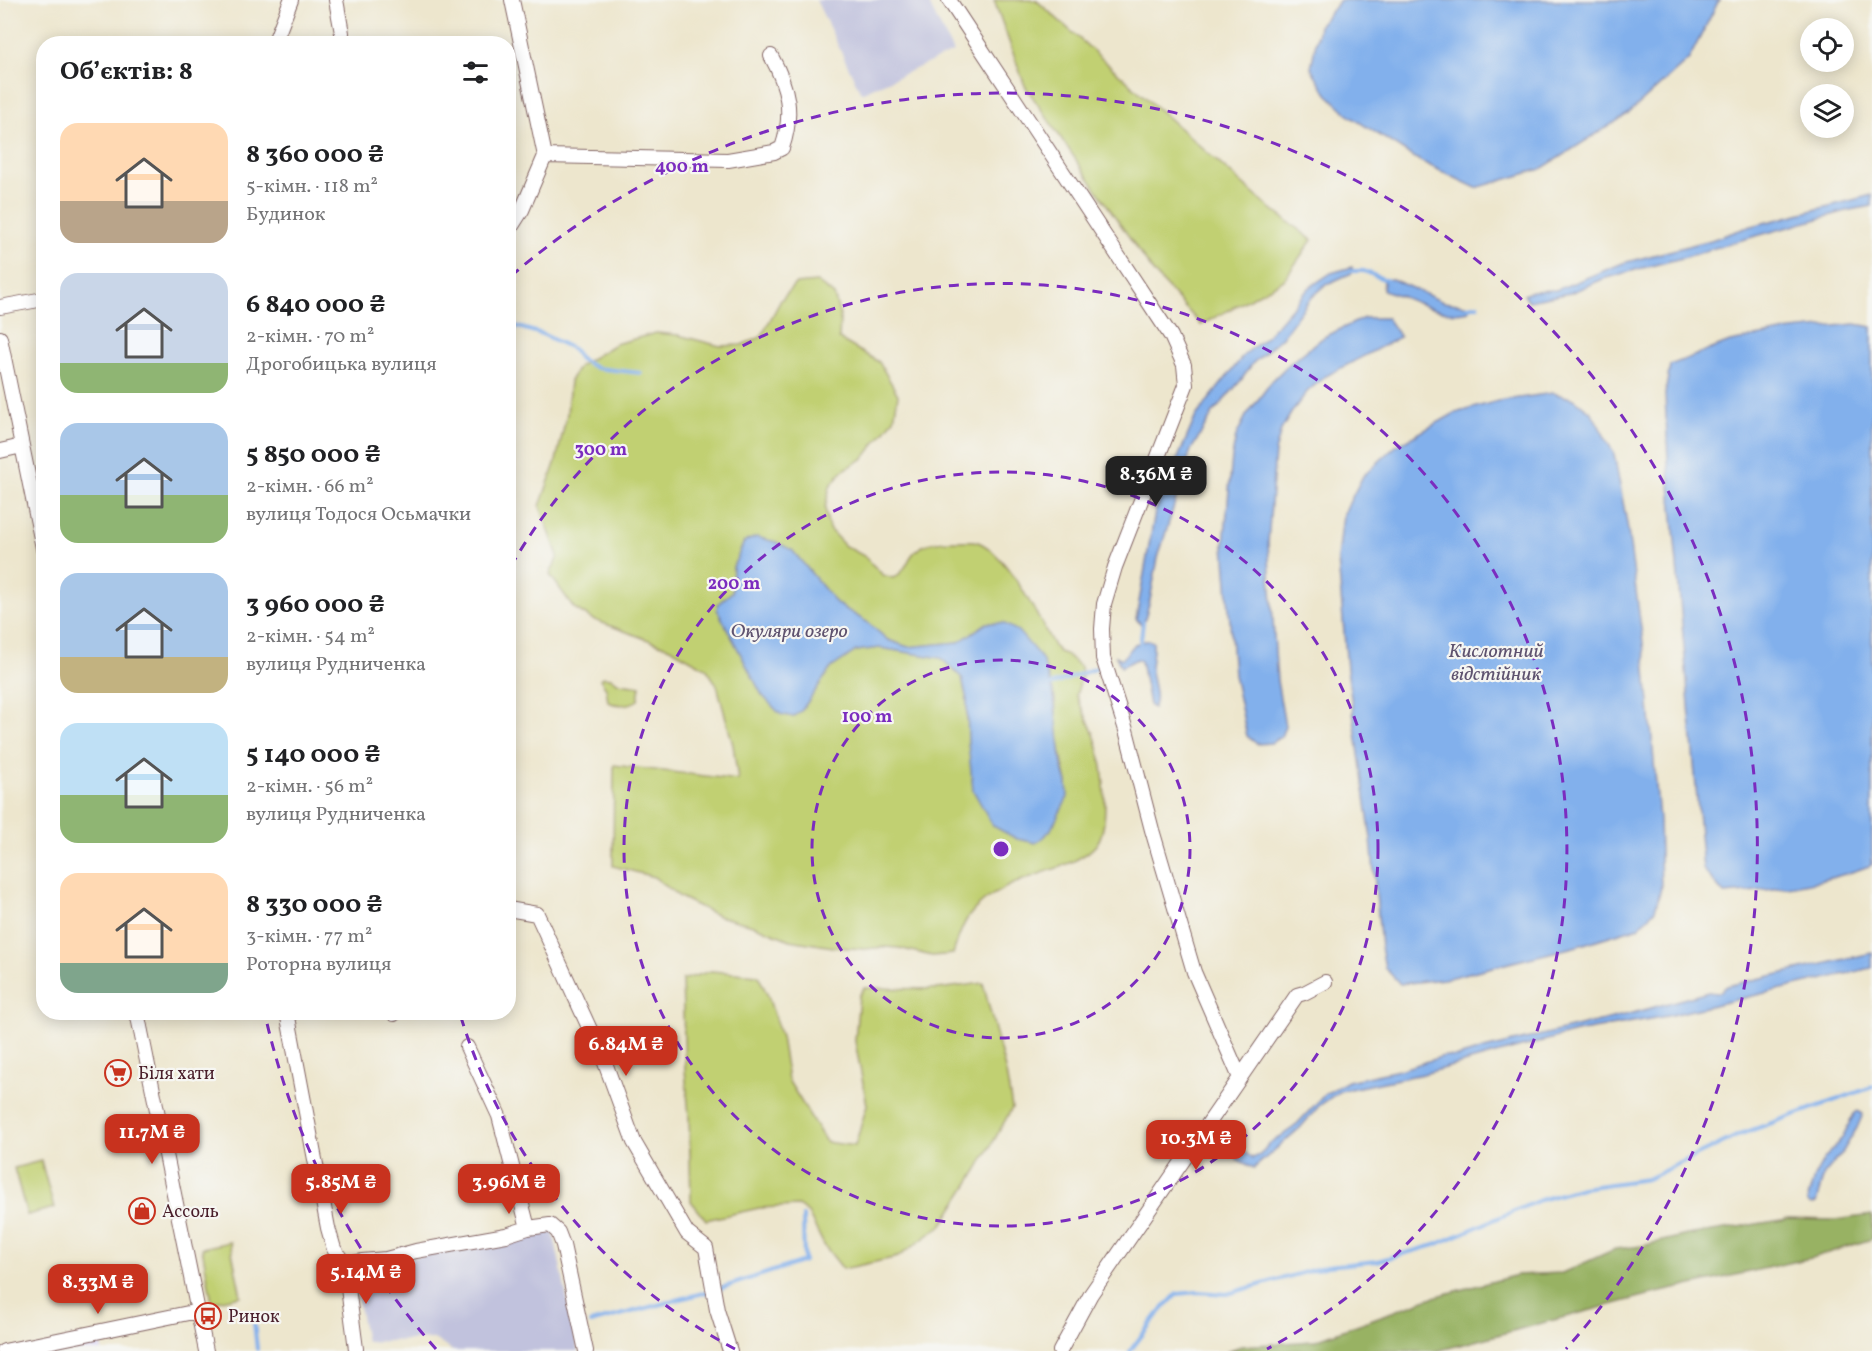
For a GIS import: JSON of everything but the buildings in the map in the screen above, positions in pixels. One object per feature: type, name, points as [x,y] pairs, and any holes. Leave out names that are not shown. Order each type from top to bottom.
[{"type":"street","points":[[277,36],[291,0]]},
{"type":"street","points":[[336,0],[342,33]]},
{"type":"street","points":[[512,0],[545,156],[516,219]]},
{"type":"street","points":[[949,0],[1171,336],[1184,365],[1186,385],[1115,567],[1104,604],[1103,658],[1126,730],[1152,830],[1194,972],[1240,1078]]},
{"type":"street","points":[[545,156],[728,160],[774,152],[782,148],[787,135],[789,101],[782,77],[771,56]]},
{"type":"street","points":[[0,307],[36,300]]},
{"type":"street","points":[[0,338],[36,516]]},
{"type":"street","points":[[0,451],[21,446]]},
{"type":"street","points":[[516,910],[537,914],[604,1060],[634,1142],[687,1233],[706,1248],[716,1303],[730,1351]]},
{"type":"street","points":[[1060,1351],[1091,1294],[1297,995],[1325,982]]},
{"type":"street","points":[[139,1020],[206,1351]]},
{"type":"street","points":[[289,1020],[328,1228],[334,1249],[345,1265],[356,1349]]},
{"type":"street","points":[[467,1047],[499,1116],[528,1228]]},
{"type":"street","points":[[345,1265],[362,1260],[386,1259],[549,1225],[558,1232],[563,1245],[586,1351]]},
{"type":"street","points":[[4,1351],[198,1311]]},
{"type":"shaded area","points":[[816,0],[927,0],[953,52],[861,93]]},
{"type":"shaded area","points":[[553,1231],[578,1351],[453,1351],[434,1339],[366,1342],[352,1269]]},
{"type":"shaded area","points":[[99,1337],[102,1351],[32,1351]]},
{"type":"green space","points":[[994,0],[1036,0],[1265,204],[1312,240],[1284,280],[1201,325],[1154,273],[1025,86]]},
{"type":"green space","points":[[817,282],[834,295],[840,316],[839,339],[879,362],[898,395],[894,419],[864,458],[842,471],[830,486],[825,508],[829,529],[845,546],[864,556],[883,575],[893,578],[902,571],[917,550],[927,544],[943,541],[978,542],[1000,559],[1011,573],[1054,646],[1081,667],[1082,676],[1076,695],[1095,737],[1103,776],[1105,808],[1101,836],[1096,845],[1080,858],[1016,883],[985,900],[966,920],[953,954],[932,956],[899,948],[833,947],[790,940],[753,925],[718,916],[680,897],[654,877],[613,866],[614,765],[738,780],[733,745],[717,685],[706,668],[670,648],[592,619],[574,608],[550,575],[558,556],[540,506],[556,461],[567,414],[570,381],[579,366],[615,344],[656,333],[678,335],[720,346],[741,345],[761,337],[781,300],[795,284]],"holes":[[[744,542],[792,550],[837,604],[867,622],[888,640],[908,647],[959,642],[987,623],[1017,631],[1042,659],[1055,698],[1058,739],[1067,783],[967,721],[967,700],[962,678],[941,658],[880,648],[856,651],[831,668],[802,710],[793,717],[762,695],[717,609],[719,603],[732,592],[733,567]]]},
{"type":"green space","points":[[604,677],[619,683],[640,686],[638,700],[623,705],[608,702],[606,688],[600,679]]},
{"type":"green space","points":[[711,971],[758,975],[768,996],[781,1037],[788,1080],[826,1142],[855,1146],[867,1105],[855,1041],[859,996],[864,988],[938,989],[983,983],[1006,1073],[1012,1108],[978,1169],[942,1225],[898,1257],[843,1269],[824,1245],[808,1213],[798,1206],[759,1208],[706,1220],[691,1201],[682,980]]},
{"type":"green space","points":[[41,1161],[54,1208],[27,1215],[14,1168]]},
{"type":"green space","points":[[1872,1215],[1872,1239],[1815,1257],[1648,1295],[1437,1351],[1227,1351],[1241,1346],[1313,1341],[1430,1298],[1517,1275],[1562,1273],[1615,1249],[1788,1219],[1835,1220]]},
{"type":"green space","points":[[230,1242],[241,1296],[212,1302],[202,1248]]},
{"type":"water","points":[[1340,0],[1719,0],[1689,59],[1628,114],[1541,169],[1476,188],[1420,161],[1351,117],[1327,94],[1311,68],[1319,26]]},
{"type":"water","points":[[1872,195],[1872,206],[1850,210],[1603,279],[1570,293],[1529,301],[1524,295],[1532,291],[1556,290],[1623,263]]},
{"type":"water","points":[[1352,267],[1352,273],[1327,284],[1309,300],[1282,337],[1252,364],[1213,413],[1191,450],[1158,558],[1143,626],[1136,619],[1155,512],[1196,416],[1244,355],[1268,335],[1310,287],[1331,273]]},
{"type":"water","points":[[1392,279],[1443,302],[1465,305],[1469,311],[1458,313],[1437,310],[1383,290],[1384,280]]},
{"type":"water","points":[[1364,318],[1387,318],[1400,337],[1324,377],[1307,392],[1281,430],[1275,452],[1268,543],[1277,681],[1285,726],[1281,737],[1271,743],[1257,744],[1247,736],[1234,675],[1224,545],[1236,436],[1246,416],[1272,381],[1288,365],[1324,337]]},
{"type":"water","points":[[1855,324],[1872,327],[1872,865],[1799,885],[1724,894],[1703,869],[1668,460],[1665,394],[1670,365],[1730,342],[1792,330]]},
{"type":"water","name":"Кислотний відстійник","points":[[1553,393],[1574,399],[1592,413],[1614,454],[1627,523],[1645,658],[1659,819],[1661,888],[1655,910],[1639,927],[1574,947],[1444,979],[1400,984],[1385,968],[1381,947],[1371,839],[1347,669],[1338,559],[1343,515],[1363,476],[1396,446],[1455,413],[1498,401]]},
{"type":"water","name":"Окуляри озеро","points":[[756,537],[776,542],[792,550],[837,604],[867,622],[888,640],[908,647],[959,642],[987,623],[1003,623],[1018,631],[1042,659],[1053,691],[1068,797],[1050,831],[1036,843],[1017,839],[993,826],[973,790],[968,743],[967,700],[962,678],[941,658],[880,648],[856,651],[831,668],[802,710],[793,717],[780,714],[762,695],[717,609],[719,603],[732,592],[733,567],[744,542]]},
{"type":"water","points":[[1148,640],[1153,642],[1151,670],[1155,704],[1153,708],[1149,705],[1141,661],[1137,659],[1121,667],[1116,656],[1122,659],[1135,644]]},
{"type":"water","points":[[1872,953],[1872,968],[1667,1016],[1576,1032],[1423,1074],[1340,1091],[1319,1106],[1300,1128],[1254,1168],[1238,1160],[1234,1154],[1238,1148],[1253,1158],[1260,1155],[1268,1145],[1294,1127],[1325,1094],[1348,1081],[1399,1070],[1444,1056],[1458,1057],[1708,992],[1718,993],[1727,986]]},
{"type":"water","points":[[1858,1111],[1863,1114],[1857,1128],[1842,1153],[1824,1174],[1816,1203],[1811,1205],[1807,1202],[1814,1177]]},
{"type":"waterway","points":[[1349,271],[1364,271],[1388,281]]},
{"type":"waterway","points":[[1462,308],[1478,305]]},
{"type":"waterway","points":[[516,326],[542,334],[573,349],[580,359],[596,368],[641,373]]},
{"type":"waterway","points":[[1140,647],[1143,622]]},
{"type":"waterway","points":[[1051,685],[1097,668]]},
{"type":"waterway","points":[[1130,1351],[1158,1314],[1177,1294],[1198,1292],[1227,1294],[1327,1266],[1377,1261],[1435,1245],[1540,1200],[1582,1188],[1647,1179],[1741,1134],[1872,1087]]},
{"type":"waterway","points":[[590,1323],[718,1289],[804,1261],[803,1216]]},
{"type":"waterway","points":[[254,1322],[257,1349]]},
{"type":"place","name":"Біля хати","points":[[118,1073]]},
{"type":"place","name":"Ассоль","points":[[142,1211]]},
{"type":"place","name":"Ринок","points":[[208,1316]]}]
